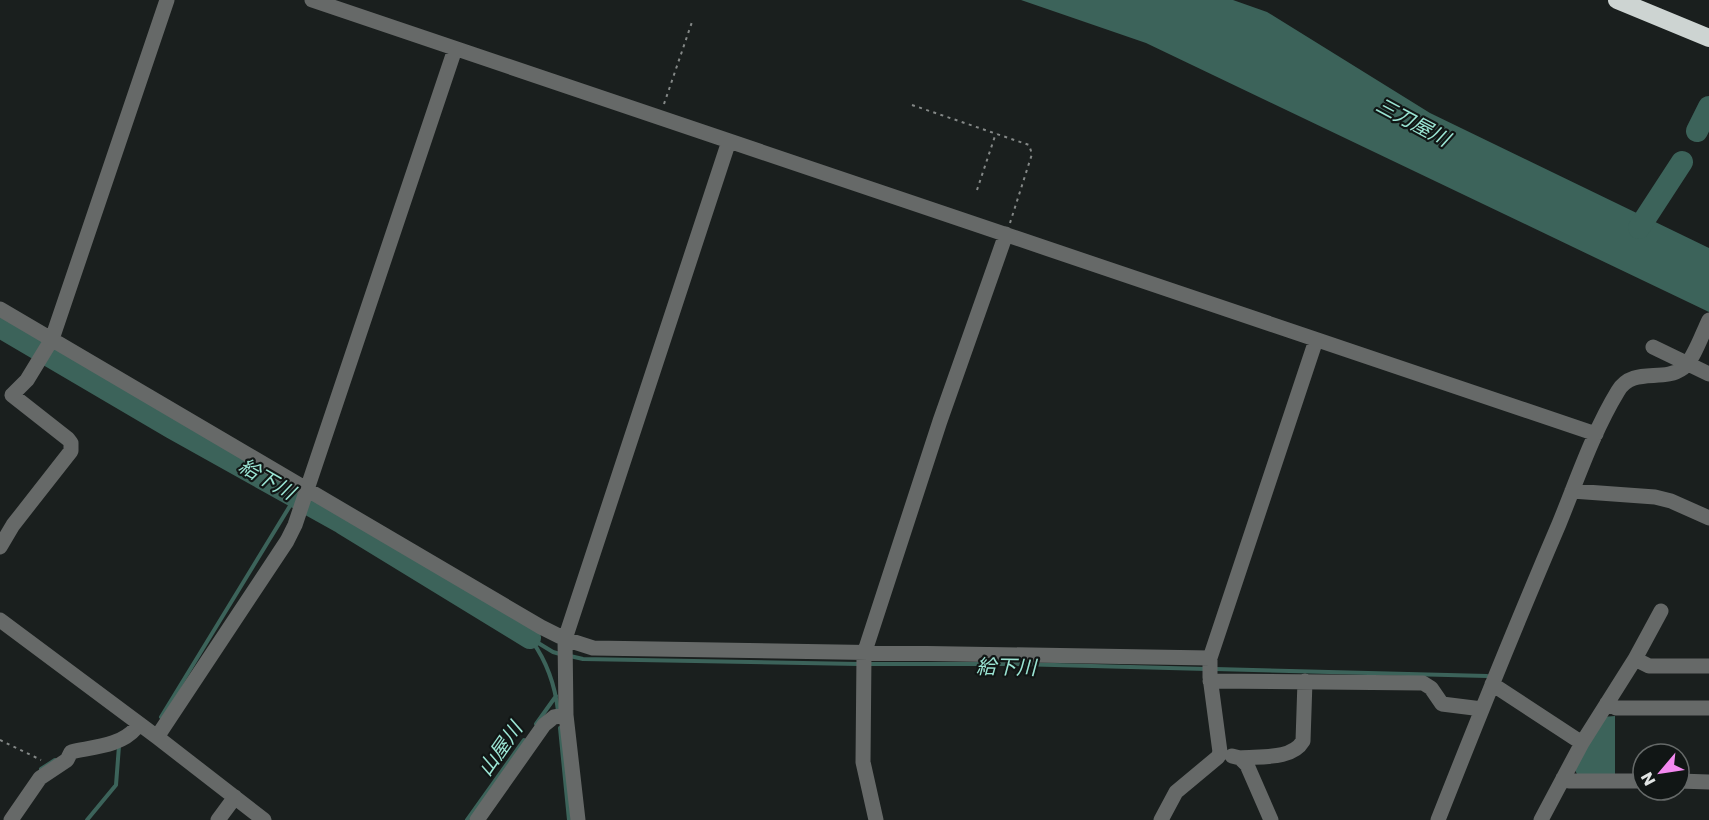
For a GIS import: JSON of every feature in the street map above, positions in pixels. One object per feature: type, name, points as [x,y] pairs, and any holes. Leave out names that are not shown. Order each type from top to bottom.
[{"type":"highway","points":[[1617,0],[1709,38]]},
{"type":"street","points":[[0,548],[13,525],[71,451],[71,442],[68,439],[6,394],[27,380],[52,339],[167,0]]},
{"type":"street","points":[[312,0],[1596,434]]},
{"type":"street","points":[[157,737],[287,541],[300,513],[455,49]]},
{"type":"street","points":[[578,820],[560,716],[565,643],[729,141]]},
{"type":"street","points":[[876,820],[863,762],[864,661],[940,421],[1006,234]]},
{"type":"street","points":[[0,309],[306,492],[565,643],[592,648],[864,661],[1210,670],[1305,681],[1423,683],[1431,688],[1442,704],[1482,709]]},
{"type":"street","points":[[1438,820],[1572,491],[1618,390],[1626,381],[1640,375],[1674,373],[1689,362],[1709,320]]},
{"type":"street","points":[[1161,820],[1176,792],[1220,752],[1210,670],[1317,340]]},
{"type":"street","points":[[1653,346],[1709,374]]},
{"type":"street","points":[[1572,491],[1655,497],[1671,501],[1709,518]]},
{"type":"street","points":[[1541,820],[1582,743],[1635,659],[1661,611]]},
{"type":"street","points":[[0,620],[264,820]]},
{"type":"street","points":[[1635,659],[1649,666],[1709,666]]},
{"type":"street","points":[[1219,755],[1240,758],[1291,753],[1299,748],[1303,741],[1305,681]]},
{"type":"street","points":[[1492,684],[1582,743]]},
{"type":"street","points":[[1607,703],[1616,708],[1709,708]]},
{"type":"street","points":[[477,820],[544,725],[560,716]]},
{"type":"street","points":[[11,820],[40,778],[67,760],[70,752],[118,741],[130,735],[136,728]]},
{"type":"street","points":[[1240,758],[1247,765],[1271,820]]},
{"type":"street","points":[[1563,778],[1569,781],[1631,781]]},
{"type":"street","points":[[1691,781],[1709,782]]},
{"type":"street","points":[[218,820],[234,797]]},
{"type":"path","points":[[659,117],[693,19]]},
{"type":"path","points":[[912,105],[1026,142],[1032,151],[1006,234]]},
{"type":"path","points":[[977,190],[996,132]]},
{"type":"path","points":[[0,740],[35,758],[44,759]]},
{"type":"water","name":"三刀屋川","points":[[1021,0],[1233,0],[1267,12],[1430,113],[1709,248],[1709,312],[1146,43]]},
{"type":"water","points":[[1615,716],[1615,774],[1577,774],[1574,768],[1602,717]]},
{"type":"waterway","points":[[1697,131],[1709,107]]},
{"type":"waterway","points":[[1639,228],[1682,162]]},
{"type":"waterway","name":"給下川","points":[[0,327],[172,428],[342,523],[530,638]]},
{"type":"waterway","points":[[161,717],[296,496]]},
{"type":"waterway","name":"給下川","points":[[530,638],[560,654]]},
{"type":"waterway","name":"給下川","points":[[532,641],[550,674],[558,711]]},
{"type":"waterway","name":"給下川","points":[[570,656],[583,659],[859,664]]},
{"type":"waterway","name":"給下川","points":[[867,664],[1012,664],[1207,669]]},
{"type":"waterway","name":"給下川","points":[[1215,669],[1487,676]]},
{"type":"waterway","name":"山屋川","points":[[536,724],[556,696]]},
{"type":"waterway","name":"給下川","points":[[560,728],[569,820]]},
{"type":"waterway","name":"山屋川","points":[[467,820],[524,740]]},
{"type":"waterway","points":[[87,820],[116,785],[119,746]]},
{"type":"waterway","points":[[41,769],[55,760]]}]
